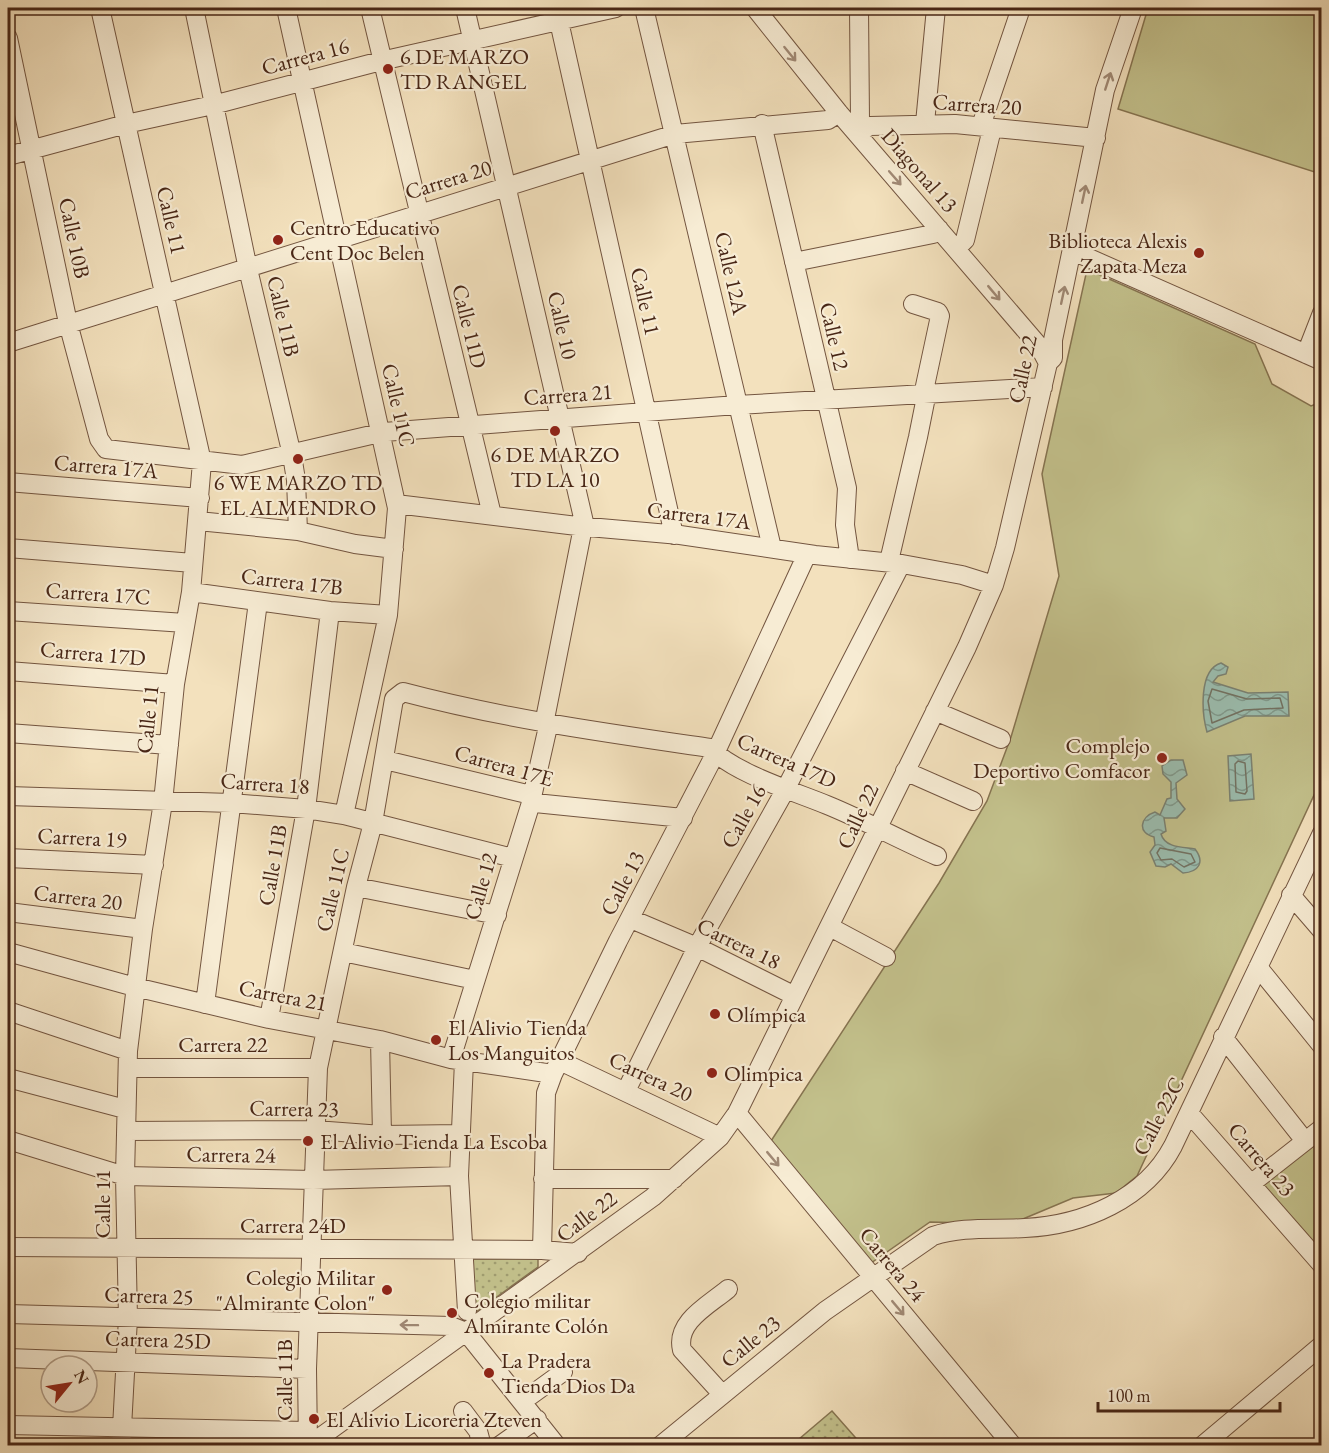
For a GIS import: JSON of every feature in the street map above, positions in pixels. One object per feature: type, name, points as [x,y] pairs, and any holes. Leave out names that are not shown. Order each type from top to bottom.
[{"type":"street","name":"Calle 11","points":[[100,8],[202,462],[191,592],[175,684],[163,802],[135,987],[128,1060],[125,1110],[128,1318],[122,1437]]},
{"type":"street","name":"Calle 11B","points":[[194,8],[248,269],[292,455],[296,480],[298,531]]},
{"type":"street","name":"Calle 11C","points":[[286,8],[396,504],[388,615],[344,815]]},
{"type":"street","name":"Calle 11D","points":[[370,8],[381,62],[492,515]]},
{"type":"street","name":"Calle 10","points":[[465,8],[584,526],[545,724]]},
{"type":"street","name":"Carrera 16","points":[[8,156],[126,124],[473,42],[557,15],[616,8]]},
{"type":"street","name":"Calle 12A","points":[[644,8],[772,548]]},
{"type":"street","name":"Diagonal 13","points":[[755,8],[840,113],[860,130],[956,249],[1046,343],[1048,363]]},
{"type":"street","points":[[859,8],[860,130]]},
{"type":"street","points":[[925,123],[936,8]]},
{"type":"street","points":[[956,249],[965,240],[991,133],[983,120],[1021,8]]},
{"type":"street","name":"Calle 22","points":[[1046,343],[1073,250],[1105,90],[1133,8]]},
{"type":"street","name":"Calle 11","points":[[557,15],[674,535]]},
{"type":"street","name":"Calle 10B","points":[[8,38],[68,323],[102,446]]},
{"type":"street","name":"Carrera 20","points":[[8,343],[164,292],[248,269],[418,213],[675,134],[762,124],[828,120],[840,113]]},
{"type":"street","name":"Carrera 20","points":[[860,130],[925,123],[1096,138]]},
{"type":"street","name":"Calle 12","points":[[762,124],[847,488],[845,525],[850,559]]},
{"type":"street","points":[[794,262],[933,234],[939,229]]},
{"type":"street","points":[[1073,250],[1314,358],[1322,313]]},
{"type":"street","points":[[895,564],[890,557],[918,437],[940,316],[938,312],[912,304]]},
{"type":"street","name":"Calle 22","points":[[308,1441],[578,1253],[674,1179],[720,1137],[737,1113],[793,995],[830,927],[967,646],[994,585],[1012,521],[1048,363]]},
{"type":"street","name":"Carrera 21","points":[[102,446],[111,450],[242,465],[380,433],[737,405],[926,392],[1043,387]]},
{"type":"street","name":"Carrera 17A","points":[[8,482],[200,498]]},
{"type":"street","name":"Carrera 17A","points":[[396,504],[674,535],[807,554],[931,568],[994,585]]},
{"type":"street","points":[[198,521],[298,531],[355,544],[394,549]]},
{"type":"street","points":[[8,548],[193,563]]},
{"type":"street","name":"Calle 13","points":[[542,1250],[546,1094],[556,1067],[715,753],[807,554]]},
{"type":"street","name":"Calle 16","points":[[626,1091],[697,948],[786,789],[898,570],[895,564]]},
{"type":"street","name":"Carrera 17B","points":[[191,592],[330,611],[388,615]]},
{"type":"street","points":[[205,1004],[258,602]]},
{"type":"street","name":"Carrera 17C","points":[[8,611],[185,623]]},
{"type":"street","name":"Calle 11B","points":[[269,1019],[306,809],[330,611]]},
{"type":"street","name":"Carrera 17D","points":[[8,670],[175,684]]},
{"type":"street","name":"Calle 11C","points":[[325,1027],[356,887],[373,823],[394,699],[398,694],[404,692],[459,707],[545,724]]},
{"type":"street","points":[[935,711],[1001,739]]},
{"type":"street","points":[[545,724],[711,748],[715,753]]},
{"type":"street","name":"Calle 12","points":[[467,1311],[459,1176],[458,1060],[475,980],[497,915],[531,798],[547,730],[545,724]]},
{"type":"street","points":[[8,733],[169,745]]},
{"type":"street","name":"Carrera 17D","points":[[715,753],[786,789],[829,806],[937,856]]},
{"type":"street","name":"Carrera 17E","points":[[385,760],[494,784],[527,794],[535,803],[683,818]]},
{"type":"street","points":[[905,771],[973,801]]},
{"type":"street","name":"Carrera 18","points":[[8,796],[231,803],[306,809],[344,815],[513,858]]},
{"type":"street","name":"Calle 22C","points":[[873,1278],[933,1236],[953,1229],[1028,1228],[1075,1219],[1124,1199],[1158,1170],[1189,1113],[1223,1037],[1322,833]]},
{"type":"street","name":"Carrera 19","points":[[8,858],[154,865]]},
{"type":"street","points":[[356,887],[497,915]]},
{"type":"street","points":[[1291,895],[1322,931]]},
{"type":"street","name":"Carrera 20","points":[[8,912],[143,929]]},
{"type":"street","name":"Carrera 18","points":[[631,920],[697,948],[793,995]]},
{"type":"street","points":[[830,927],[886,957]]},
{"type":"street","name":"Carrera 21","points":[[8,952],[205,1004],[269,1019],[325,1027],[458,1060],[556,1067]]},
{"type":"street","points":[[343,952],[475,980]]},
{"type":"street","points":[[1258,967],[1322,1046]]},
{"type":"street","name":"Carrera 22","points":[[8,1011],[128,1060],[318,1068]]},
{"type":"street","name":"Calle 11B","points":[[308,1441],[308,1323],[315,1130],[318,1068],[325,1027]]},
{"type":"street","points":[[1223,1037],[1305,1141]]},
{"type":"street","points":[[381,1040],[382,1135]]},
{"type":"street","name":"Carrera 20","points":[[556,1067],[626,1091],[720,1137]]},
{"type":"street","points":[[8,1078],[125,1110]]},
{"type":"street","name":"Carrera 24","points":[[737,1113],[1013,1446]]},
{"type":"street","name":"Carrera 23","points":[[1189,1113],[1322,1265]]},
{"type":"street","points":[[1252,1183],[1322,1128]]},
{"type":"street","name":"Carrera 23","points":[[126,1131],[315,1130],[382,1135],[460,1134]]},
{"type":"street","name":"Carrera 24","points":[[8,1140],[125,1176],[313,1180],[459,1176]]},
{"type":"street","points":[[543,1179],[674,1179]]},
{"type":"street","name":"Carrera 24D","points":[[8,1247],[542,1250],[578,1253]]},
{"type":"street","name":"Calle 23","points":[[660,1446],[825,1311],[873,1278]]},
{"type":"street","points":[[722,1395],[682,1350],[680,1342],[682,1328],[728,1288]]},
{"type":"street","name":"Carrera 25","points":[[8,1314],[451,1326],[466,1332]]},
{"type":"street","points":[[466,1332],[557,1446]]},
{"type":"street","points":[[1202,1446],[1322,1345]]},
{"type":"street","name":"Carrera 25D","points":[[8,1358],[307,1369]]},
{"type":"street","points":[[523,1401],[563,1372]]},
{"type":"street","points":[[463,1411],[478,1431],[482,1446]]},
{"type":"street","points":[[499,1446],[537,1419]]},
{"type":"street","points":[[8,1425],[122,1437],[308,1441]]},
{"type":"shaded area","points":[[1148,8],[1321,8],[1321,174],[1118,109]]},
{"type":"shaded area","name":"Complejo Deportivo Comfacor","points":[[1089,270],[1255,344],[1272,384],[1311,406],[1321,402],[1321,780],[1137,1176],[1116,1193],[1073,1198],[1011,1224],[930,1222],[871,1263],[771,1141],[939,883],[987,801],[1011,737],[1059,576],[1042,474],[1086,274]]},
{"type":"shaded area","points":[[1321,1129],[1321,1265],[1252,1183]]},
{"type":"shaded area","points":[[538,1258],[538,1267],[476,1312],[470,1307],[470,1259]]},
{"type":"shaded area","points":[[832,1411],[862,1445],[792,1445]]},
{"type":"water","points":[[1221,663],[1228,667],[1226,674],[1218,676],[1213,682],[1248,693],[1288,692],[1289,716],[1245,716],[1207,732],[1203,704],[1205,683],[1208,674]]},
{"type":"water","points":[[1251,754],[1254,799],[1230,801],[1228,756]]},
{"type":"water","points":[[1171,760],[1183,760],[1187,775],[1176,783],[1177,799],[1185,809],[1177,818],[1164,818],[1166,831],[1161,834],[1163,839],[1170,844],[1195,849],[1200,858],[1199,866],[1193,871],[1183,873],[1171,864],[1165,867],[1156,866],[1150,852],[1155,845],[1154,837],[1145,832],[1142,825],[1150,814],[1155,812],[1160,815],[1167,799],[1171,798],[1171,782],[1163,774],[1162,766]]},
{"type":"place","name":"6 DE MARZO TD RANGEL","points":[[388,69]]},
{"type":"place","name":"Centro Educativo Cent Doc Belen","points":[[278,240]]},
{"type":"place","name":"Biblioteca Alexis Zapata Meza","points":[[1199,253]]},
{"type":"place","name":"6 DE MARZO TD LA 10","points":[[555,431]]},
{"type":"place","name":"6 WE MARZO TD EL ALMENDRO","points":[[298,459]]},
{"type":"place","name":"Complejo Deportivo Comfacor","points":[[1162,758]]},
{"type":"place","name":"Olímpica","points":[[715,1014]]},
{"type":"place","name":"El Alivio Tienda Los Manguitos","points":[[436,1040]]},
{"type":"place","name":"Olimpica","points":[[712,1073]]},
{"type":"place","name":"El Alivio Tienda La Escoba","points":[[308,1141]]},
{"type":"place","name":"Colegio Militar \"Almirante Colon\"","points":[[387,1290]]},
{"type":"place","name":"Colegio militar Almirante Colón","points":[[452,1313]]},
{"type":"place","name":"La Pradera Tienda Dios Da","points":[[489,1373]]},
{"type":"place","name":"El Alivio Licoreria Zteven","points":[[314,1419]]}]
